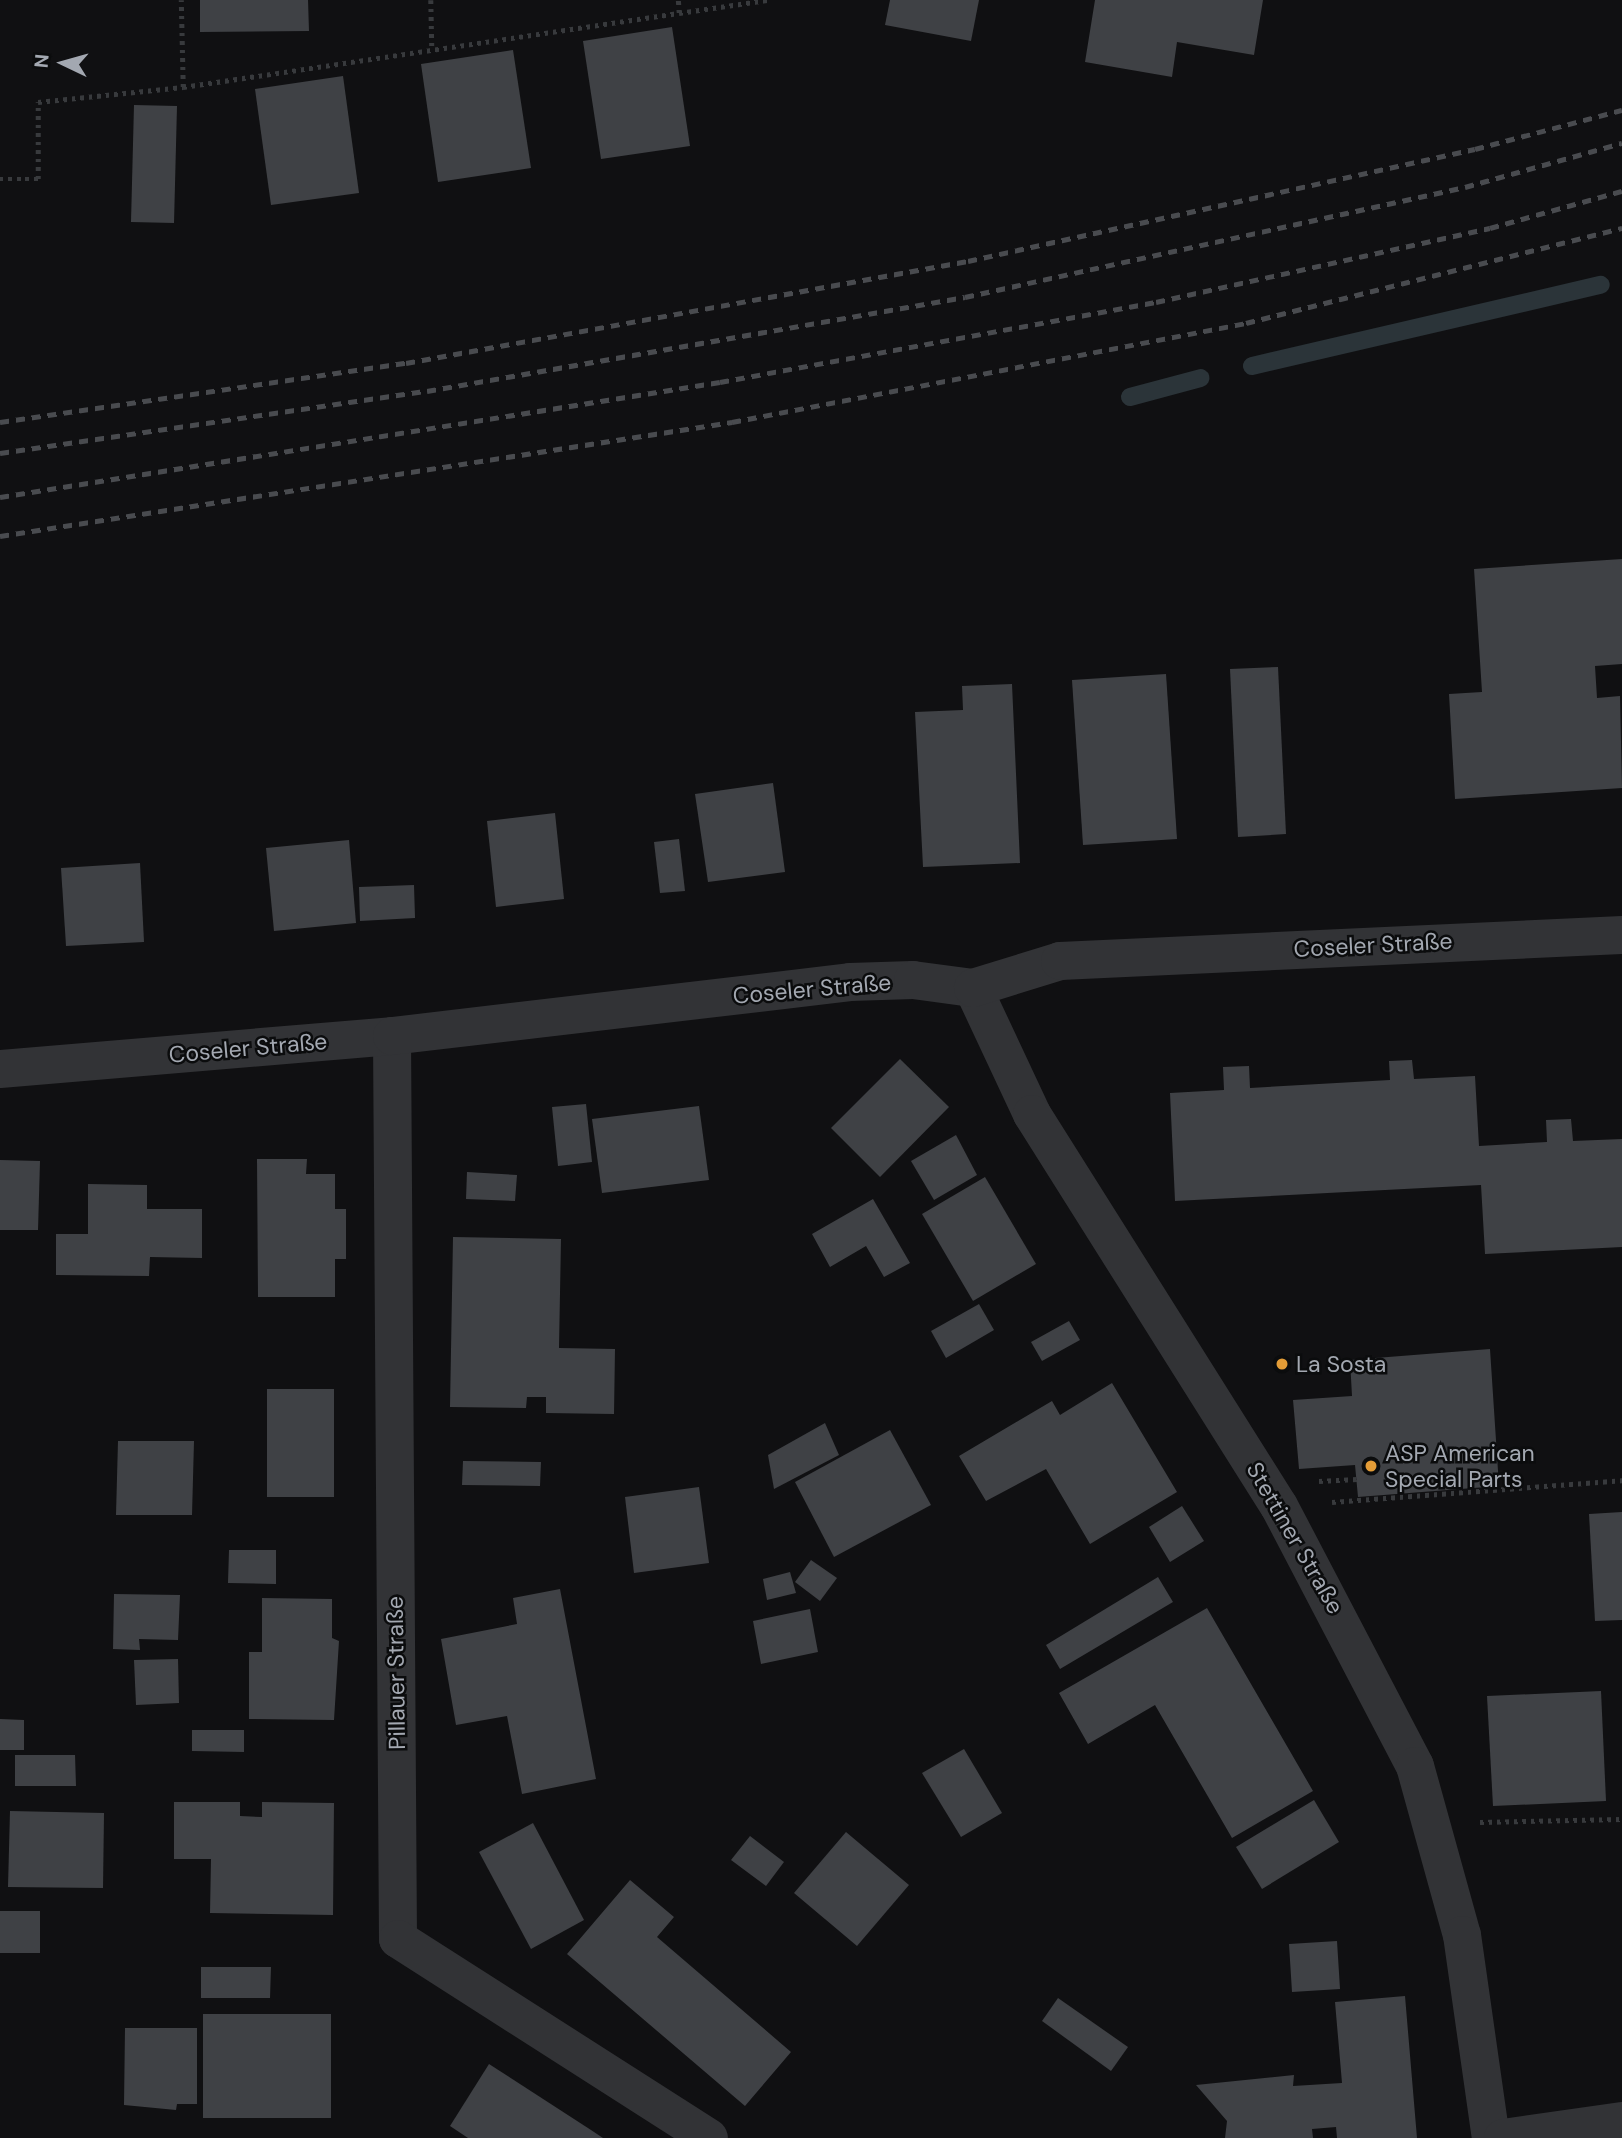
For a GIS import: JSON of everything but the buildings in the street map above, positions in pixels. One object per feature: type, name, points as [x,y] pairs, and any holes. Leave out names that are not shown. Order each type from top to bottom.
[{"type":"street","name":"Coseler Straße","points":[[0,1069],[392,1037],[850,982],[913,980],[973,988],[1060,961],[1622,935]]},
{"type":"street","name":"Stettiner Straße","points":[[973,988],[1032,1114],[1279,1506],[1415,1766],[1462,1935],[1491,2138]]},
{"type":"street","name":"Pillauer Straße","points":[[392,1037],[398,1939],[709,2138]]},
{"type":"street","points":[[1503,2138],[1622,2120]]},
{"type":"path","points":[[181,0],[183,87]]},
{"type":"path","points":[[431,0],[432,47]]},
{"type":"path","points":[[678,0],[679,13]]},
{"type":"path","points":[[0,179],[38,179],[38,102],[183,87],[432,47],[766,0]]},
{"type":"path","points":[[1279,1506],[1622,1480]]},
{"type":"path","points":[[1430,1823],[1622,1819]]},
{"type":"waterway","points":[[1252,366],[1601,285]]},
{"type":"waterway","points":[[1130,397],[1201,378]]},
{"type":"railway","points":[[0,422],[406,363],[968,261],[1475,149],[1622,110]]},
{"type":"railway","points":[[0,453],[427,391],[965,297],[1465,187],[1622,143]]},
{"type":"railway","points":[[0,497],[720,382],[1156,302],[1490,228],[1622,191]]},
{"type":"railway","points":[[0,536],[732,422],[1246,323],[1622,228]]},
{"type":"place","name":"La Sosta","points":[[1282,1364]]},
{"type":"place","name":"ASP American Special Parts","points":[[1371,1466]]}]
